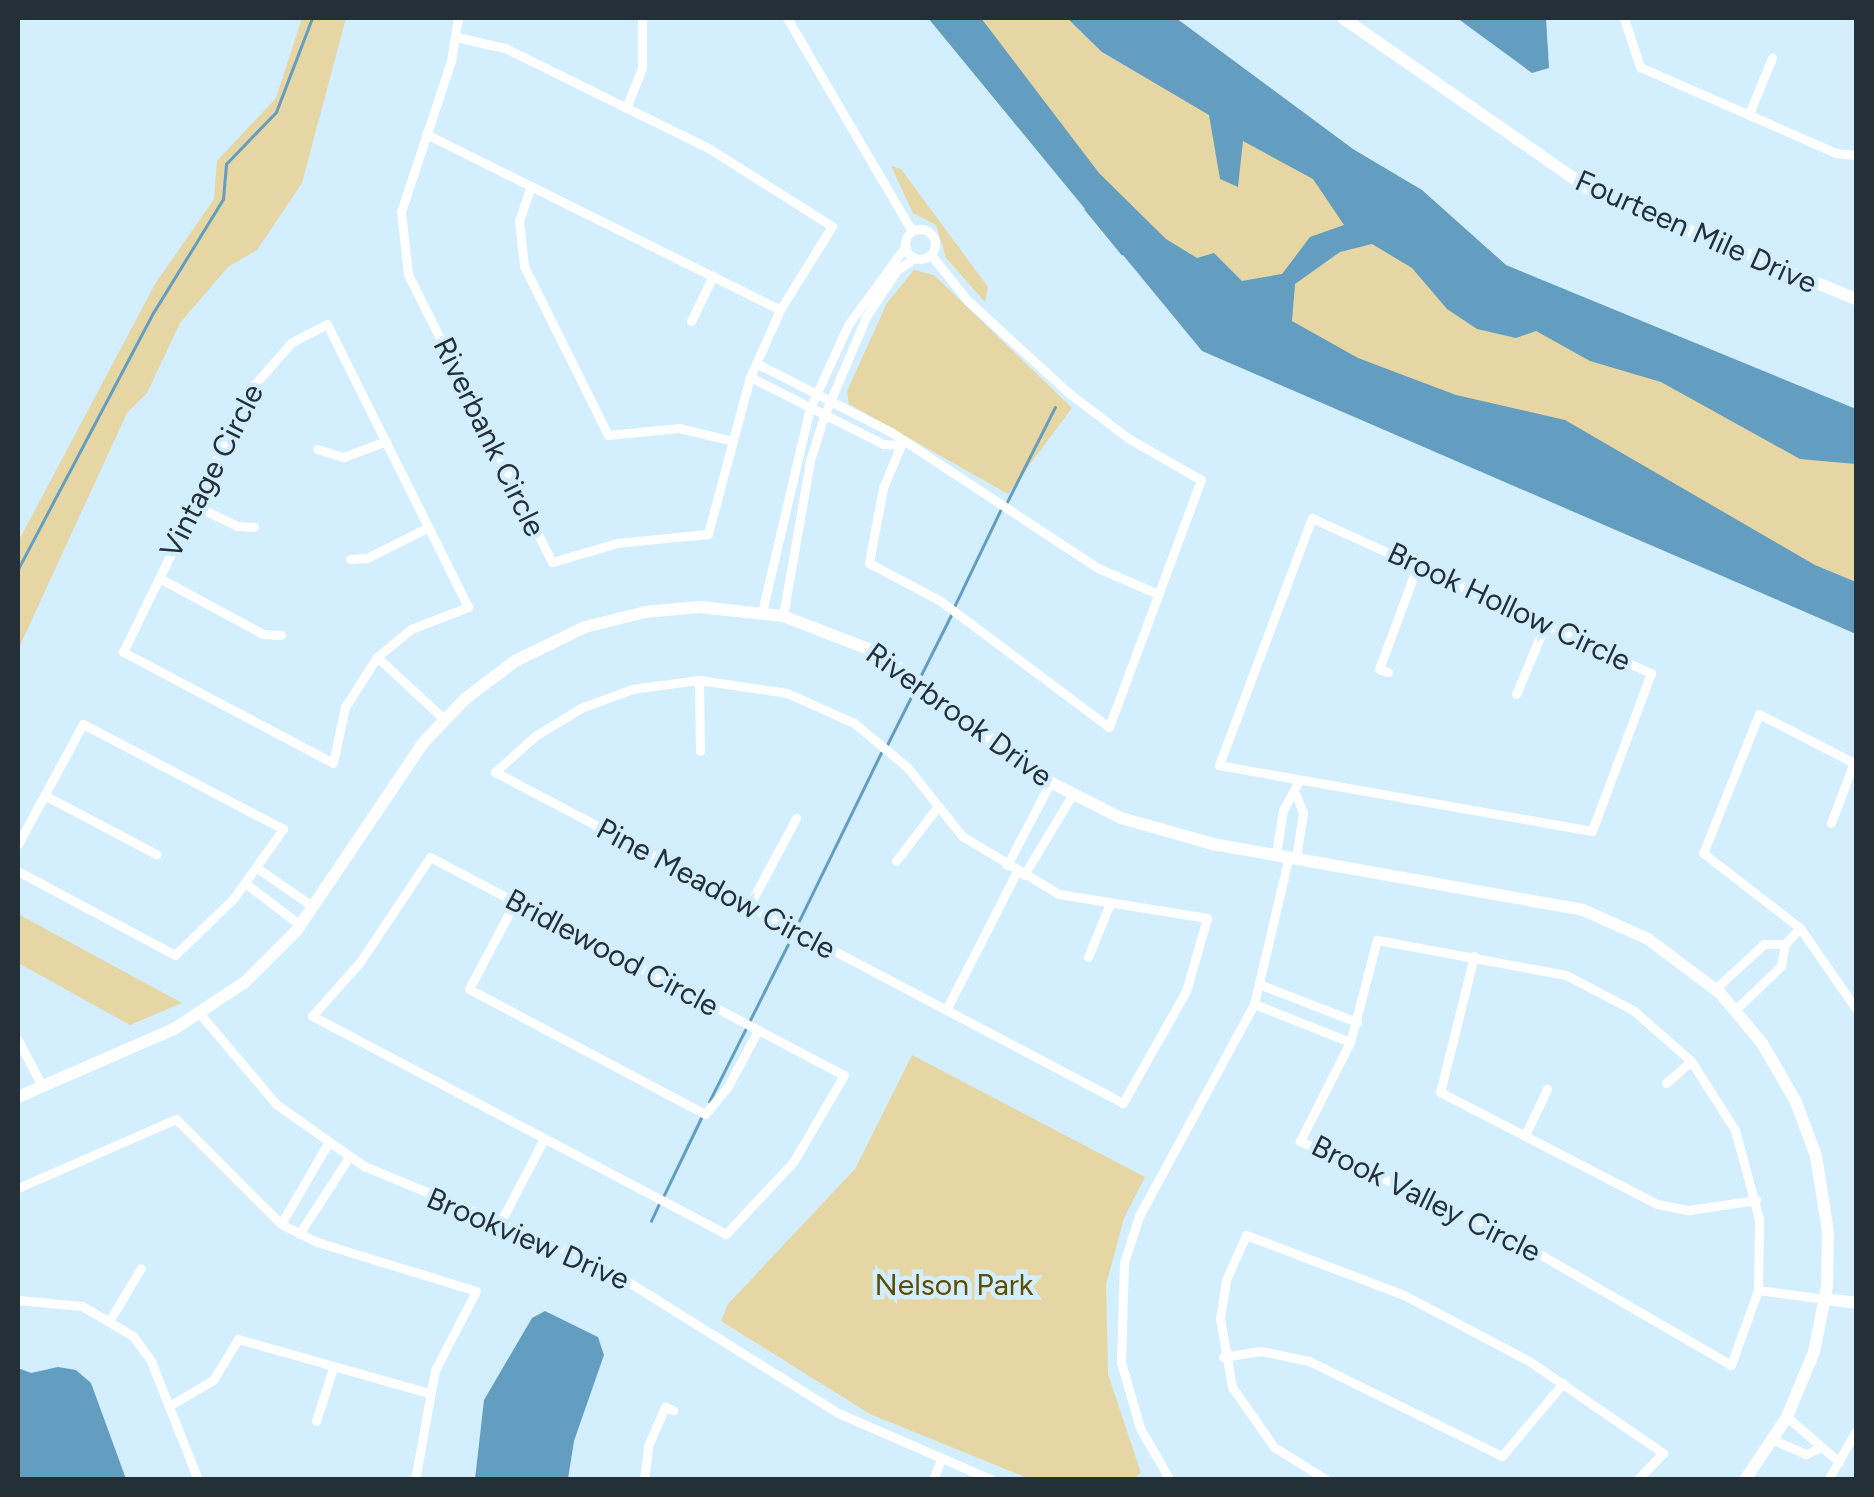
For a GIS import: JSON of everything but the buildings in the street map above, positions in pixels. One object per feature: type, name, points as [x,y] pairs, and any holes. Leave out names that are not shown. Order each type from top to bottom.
[{"type":"street","name":"Riverbank Circle","points":[[458,18],[456,37],[401,212],[403,260],[552,562],[617,543],[708,534],[729,440],[750,377],[780,310],[832,226],[741,166],[626,108]]},
{"type":"street","points":[[456,37],[505,48],[626,108],[642,68],[642,18]]},
{"type":"street","points":[[787,18],[912,230],[934,236],[930,256]]},
{"type":"street","name":"Fourteen Mile Drive","points":[[1343,18],[1589,189],[1856,299]]},
{"type":"street","points":[[1624,18],[1640,68],[1856,156]]},
{"type":"street","points":[[1749,114],[1772,58]]},
{"type":"street","points":[[426,134],[780,310]]},
{"type":"street","points":[[532,186],[519,220],[524,266],[608,435],[679,428],[729,440]]},
{"type":"street","points":[[762,612],[810,408],[848,326],[905,247],[912,230]]},
{"type":"street","points":[[905,247],[914,258]]},
{"type":"street","points":[[783,616],[810,461],[824,416],[874,302],[914,258],[930,256]]},
{"type":"street","points":[[901,445],[884,488],[869,562],[940,600],[1109,727],[1201,480],[1128,438],[1070,394],[992,324],[930,256]]},
{"type":"street","points":[[690,320],[713,276]]},
{"type":"street","name":"Vintage Circle","points":[[327,324],[468,607],[410,629],[377,657],[345,707],[332,763],[122,652],[194,505],[264,370],[292,342],[327,324]]},
{"type":"street","points":[[756,363],[891,432],[901,445],[998,499],[1098,568],[1158,594]]},
{"type":"street","points":[[750,377],[883,444],[901,445]]},
{"type":"street","points":[[317,449],[344,457],[386,441]]},
{"type":"street","points":[[194,505],[236,526],[254,526]]},
{"type":"street","name":"Brook Hollow Circle","points":[[1312,518],[1546,623],[1651,673],[1592,831],[1219,766],[1312,518]]},
{"type":"street","points":[[350,559],[367,558],[429,528]]},
{"type":"street","points":[[1388,672],[1379,669],[1418,564]]},
{"type":"street","points":[[159,578],[263,634],[281,636]]},
{"type":"street","name":"Riverbrook Drive","points":[[18,1097],[200,1014],[245,982],[300,925],[444,720],[515,661],[585,627],[676,608],[783,616],[879,653],[1050,782],[1156,830],[1583,910],[1648,939],[1715,989],[1778,1066],[1808,1132],[1826,1206],[1825,1299],[1814,1352],[1787,1417],[1745,1480]]},
{"type":"street","points":[[1516,694],[1546,623]]},
{"type":"street","points":[[377,657],[444,720]]},
{"type":"street","points":[[699,680],[700,751]]},
{"type":"street","name":"Pine Meadow Circle","points":[[699,680],[763,686],[832,711],[893,753],[938,806],[962,836],[1016,870],[1074,899],[1207,918],[1186,991],[1123,1103],[495,772],[535,736],[581,708],[632,689],[699,680]]},
{"type":"street","points":[[1831,823],[1833,804],[1855,763],[1758,714],[1703,853],[1800,928],[1856,1009]]},
{"type":"street","points":[[18,844],[83,724],[283,829],[246,884],[176,954],[18,872]]},
{"type":"street","points":[[1287,856],[1283,810],[1296,795],[1300,779]]},
{"type":"street","points":[[946,1010],[1016,870],[1023,842],[1050,782]]},
{"type":"street","points":[[1016,870],[1038,851],[1072,794]]},
{"type":"street","points":[[1167,1479],[1140,1428],[1120,1362],[1124,1262],[1139,1216],[1262,984],[1287,856],[1303,813],[1296,795]]},
{"type":"street","points":[[44,796],[156,854]]},
{"type":"street","points":[[896,862],[938,806]]},
{"type":"street","points":[[749,906],[796,818]]},
{"type":"street","points":[[1023,842],[1038,851]]},
{"type":"street","name":"Bridlewood Circle","points":[[430,857],[515,902],[844,1075],[794,1161],[726,1234],[312,1016],[360,962],[430,857]]},
{"type":"street","points":[[257,868],[312,906]]},
{"type":"street","points":[[262,897],[276,880]]},
{"type":"street","points":[[246,884],[300,925]]},
{"type":"street","points":[[515,902],[469,989],[706,1114],[727,1088],[758,1030]]},
{"type":"street","points":[[1088,957],[1110,903]]},
{"type":"street","points":[[1735,1010],[1780,966],[1785,944],[1800,928]]},
{"type":"street","name":"Brook Valley Circle","points":[[1377,940],[1474,956],[1589,985],[1633,1010],[1691,1061],[1734,1130],[1756,1200],[1758,1290],[1731,1365],[1495,1228],[1300,1141],[1357,1022],[1377,940]]},
{"type":"street","points":[[1715,989],[1764,944],[1785,944]]},
{"type":"street","points":[[1474,956],[1440,1092],[1656,1204],[1690,1210],[1756,1200]]},
{"type":"street","points":[[1262,984],[1357,1022]]},
{"type":"street","points":[[1254,1004],[1350,1042]]},
{"type":"street","name":"Brookview Drive","points":[[200,1014],[254,1082],[348,1157],[598,1263],[838,1412],[992,1480]]},
{"type":"street","points":[[18,1040],[42,1086]]},
{"type":"street","points":[[1666,1082],[1691,1061]]},
{"type":"street","points":[[1526,1134],[1547,1090]]},
{"type":"street","points":[[18,1188],[176,1118],[281,1224],[299,1234],[476,1291],[429,1393],[415,1480]]},
{"type":"street","points":[[500,1224],[544,1139]]},
{"type":"street","points":[[281,1224],[327,1144]]},
{"type":"street","points":[[299,1234],[348,1157]]},
{"type":"street","points":[[295,1202],[312,1213]]},
{"type":"street","points":[[1327,1480],[1259,1432],[1232,1387],[1223,1356],[1222,1300],[1246,1236],[1404,1294],[1563,1382],[1663,1453],[1637,1480]]},
{"type":"street","points":[[111,1318],[141,1268]]},
{"type":"street","points":[[1758,1290],[1856,1303]]},
{"type":"street","points":[[18,1300],[82,1306],[111,1318],[143,1348],[198,1480]]},
{"type":"street","points":[[169,1406],[213,1380],[238,1339],[429,1393]]},
{"type":"street","points":[[1223,1356],[1261,1351],[1310,1361],[1502,1456],[1563,1382]]},
{"type":"street","points":[[316,1421],[333,1368]]},
{"type":"street","points":[[644,1480],[659,1420],[665,1406],[673,1410]]},
{"type":"street","points":[[1787,1417],[1816,1440],[1816,1449]]},
{"type":"street","points":[[1828,1480],[1856,1430]]},
{"type":"street","points":[[1774,1440],[1806,1454],[1816,1449]]},
{"type":"street","points":[[1816,1449],[1839,1462]]},
{"type":"street","points":[[933,1480],[941,1460]]},
{"type":"green space","points":[[302,18],[346,18],[302,183],[257,250],[228,267],[180,323],[147,393],[127,413],[18,650],[18,542],[155,284],[214,199],[217,161],[276,98]]},
{"type":"green space","points":[[970,18],[1092,18],[1324,174],[1856,459],[1856,595],[1300,345],[1158,251]]},
{"type":"green space","points":[[891,166],[901,169],[988,287],[985,302],[946,258],[936,225],[913,213]]},
{"type":"green space","points":[[914,270],[934,275],[1072,408],[1008,494],[849,404],[847,391],[887,303]]},
{"type":"green space","points":[[18,914],[182,1003],[130,1025],[18,963]]},
{"type":"green space","name":"Nelson Park","points":[[912,1055],[1145,1177],[1124,1218],[1106,1285],[1108,1374],[1141,1473],[1133,1479],[1030,1479],[870,1414],[721,1321],[728,1304],[855,1169]]},
{"type":"water","points":[[928,18],[981,18],[1099,173],[1166,239],[1197,258],[1214,253],[1242,281],[1282,274],[1310,237],[1344,225],[1313,179],[1243,141],[1238,187],[1220,179],[1209,115],[1102,52],[1067,18],[1176,18],[1353,149],[1422,190],[1506,265],[1856,409],[1856,464],[1800,459],[1661,382],[1590,361],[1536,331],[1516,338],[1477,329],[1447,309],[1412,268],[1372,244],[1340,252],[1295,284],[1292,321],[1358,358],[1456,395],[1565,420],[1815,565],[1856,582],[1856,634],[1202,351]]},
{"type":"water","points":[[1457,18],[1546,18],[1549,68],[1532,73]]},
{"type":"water","points":[[545,1311],[598,1337],[604,1355],[574,1441],[568,1479],[475,1479],[484,1400],[532,1318]]},
{"type":"water","points":[[58,1367],[76,1370],[91,1383],[126,1479],[18,1479],[18,1368],[31,1373]]},
{"type":"waterway","points":[[18,569],[153,313],[223,199],[226,164],[276,112],[312,18]]},
{"type":"waterway","points":[[1086,209],[1122,253]]},
{"type":"waterway","points":[[1007,502],[1055,407]]},
{"type":"waterway","points":[[954,607],[1002,507]]},
{"type":"waterway","points":[[919,679],[951,615]]},
{"type":"waterway","points":[[886,747],[916,687]]},
{"type":"waterway","points":[[797,925],[881,753]]},
{"type":"waterway","points":[[709,1102],[794,932]]},
{"type":"waterway","points":[[663,1197],[703,1114]]},
{"type":"waterway","points":[[651,1221],[659,1204]]}]
